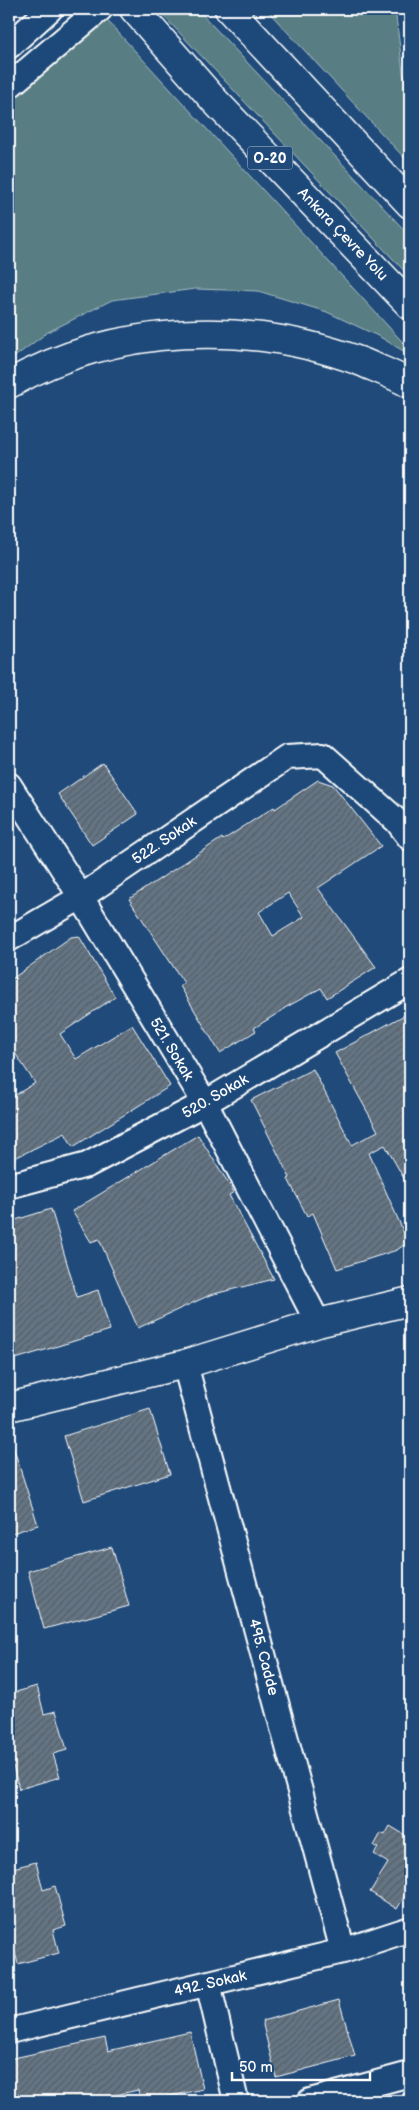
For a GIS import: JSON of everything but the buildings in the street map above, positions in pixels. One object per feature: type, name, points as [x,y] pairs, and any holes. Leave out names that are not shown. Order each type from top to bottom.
[{"type":"main road","name":"Ankara Çevre Yolu","points":[[134,9],[213,99],[410,304]]},
{"type":"main road","points":[[229,9],[410,204]]},
{"type":"main road","points":[[9,384],[48,365],[87,352],[145,338],[228,333],[329,350],[410,384]]},
{"type":"main road","points":[[9,1407],[185,1364],[318,1322],[410,1301]]},
{"type":"street","points":[[9,46],[50,9]]},
{"type":"street","points":[[9,86],[100,9]]},
{"type":"street","name":"522. Sokak","points":[[9,940],[81,897],[287,757],[323,755],[397,821],[410,838]]},
{"type":"street","name":"521. Sokak","points":[[9,785],[81,897],[204,1103],[318,1322]]},
{"type":"street","name":"520. Sokak","points":[[9,1186],[87,1165],[204,1103],[410,981]]},
{"type":"street","name":"495. Cadde","points":[[185,1364],[343,1951]]},
{"type":"street","name":"492. Sokak","points":[[9,2031],[343,1951],[410,1929]]},
{"type":"street","points":[[208,1983],[236,2101]]},
{"type":"street","points":[[310,2101],[365,2094],[410,2074]]},
{"type":"green space","points":[[157,9],[197,9],[410,236],[410,277]]},
{"type":"green space","points":[[266,9],[395,9],[403,72],[410,94],[410,164]]},
{"type":"green space","points":[[103,16],[410,350],[410,355],[380,337],[327,312],[258,291],[195,289],[112,300],[48,332],[9,361],[9,96]]}]
